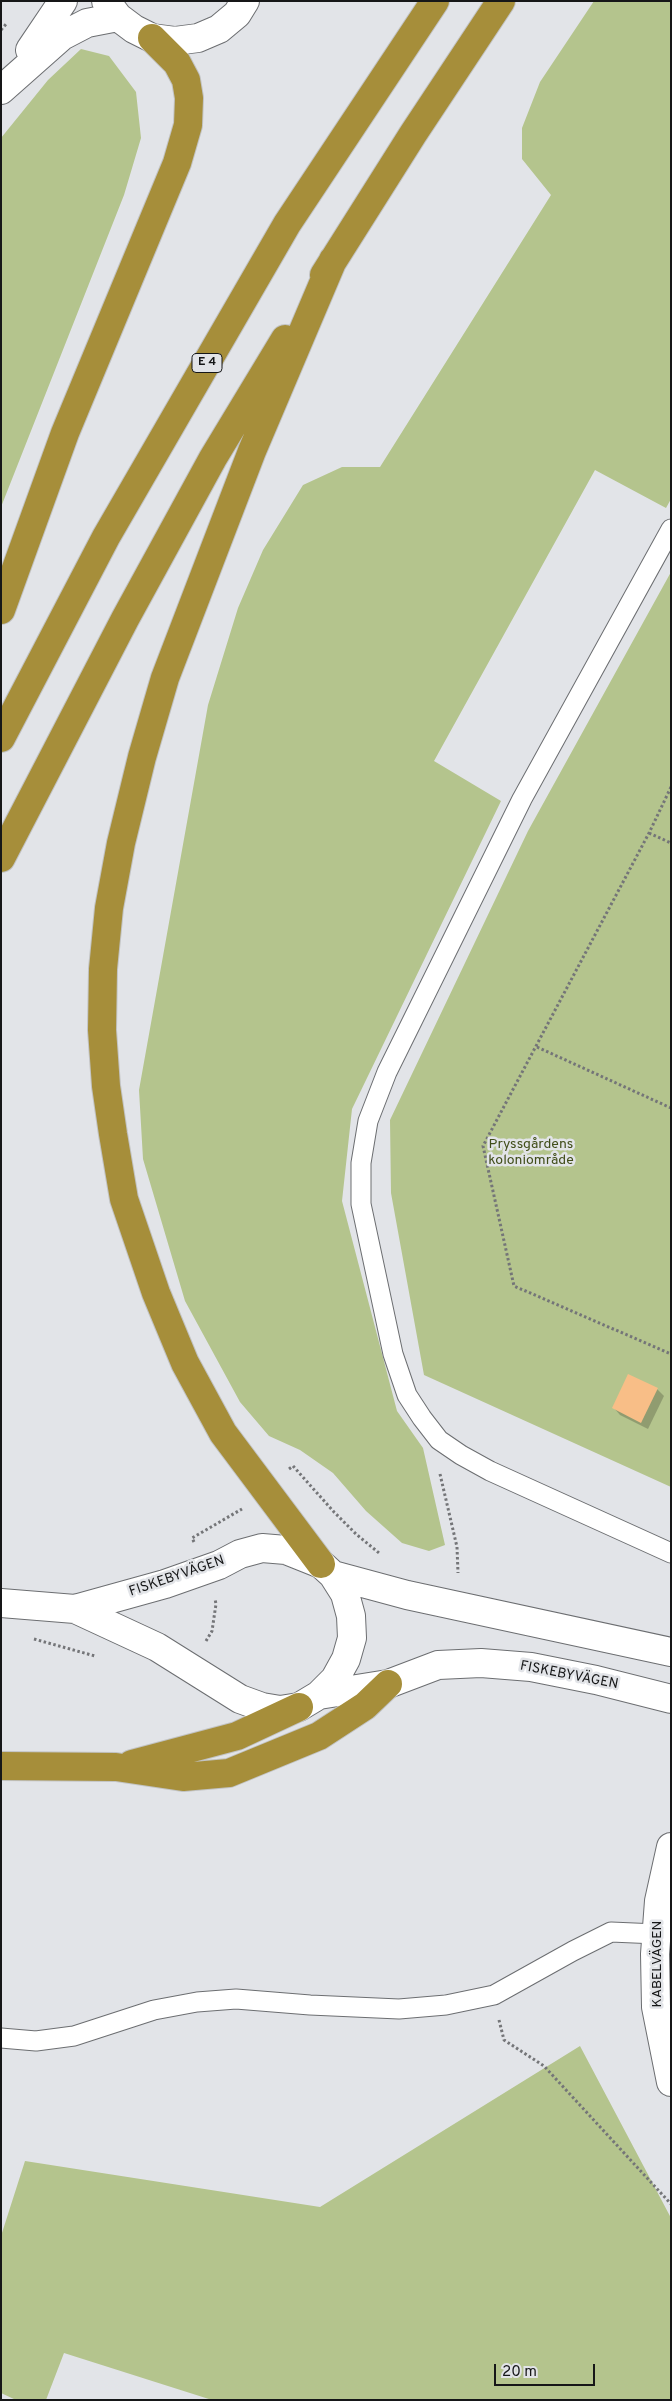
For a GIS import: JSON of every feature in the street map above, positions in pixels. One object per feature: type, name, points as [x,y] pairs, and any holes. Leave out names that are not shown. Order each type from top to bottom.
[{"type":"highway","name":"E 4","points":[[1,738],[106,537],[287,224],[435,1]]},
{"type":"highway","points":[[1,858],[95,674],[214,458],[333,260],[501,1]]},
{"type":"highway","points":[[1,610],[65,433],[176,163],[188,125],[189,98],[186,80],[177,63],[152,38]]},
{"type":"highway","points":[[327,1569],[223,1433],[185,1363],[156,1293],[124,1200],[106,1086],[103,986],[109,908],[121,843],[142,757],[165,678],[252,451],[333,260]]},
{"type":"highway","points":[[1,1766],[116,1767],[183,1777],[228,1773],[319,1736],[365,1706],[388,1684]]},
{"type":"highway","points":[[116,1767],[187,1751],[236,1736],[309,1701]]},
{"type":"street","points":[[1,90],[63,1]]},
{"type":"street","points":[[1,90],[62,36],[112,9],[134,29],[152,38],[175,41],[198,38],[219,29],[237,14],[245,1]]},
{"type":"street","name":"FISKEBYVÄGEN","points":[[75,1609],[165,1584],[240,1554],[262,1548],[286,1550],[327,1569],[407,1595],[671,1652]]},
{"type":"street","points":[[309,1701],[335,1679],[346,1660],[352,1638],[349,1608],[345,1594],[327,1569]]},
{"type":"street","name":"FISKEBYVÄGEN","points":[[1,1603],[75,1609],[124,1630],[190,1667],[240,1699],[262,1707],[280,1710],[309,1701],[388,1684],[438,1665],[481,1663],[530,1666],[671,1699]]},
{"type":"street","name":"KABELVÄGEN","points":[[671,1847],[659,1900],[656,2007],[671,2082]]},
{"type":"lane","points":[[671,529],[522,799],[387,1072],[368,1121],[361,1162],[361,1204],[393,1354],[407,1394],[439,1440],[461,1456],[490,1471],[671,1553]]},
{"type":"lane","points":[[1,2038],[36,2042],[74,2036],[154,2010],[197,2002],[236,1999],[399,2009],[446,2005],[494,1995],[573,1950],[612,1932],[657,1934]]},
{"type":"path","points":[[671,787],[649,833],[537,1047],[483,1146],[514,1286],[671,1354]]},
{"type":"path","points":[[649,833],[671,843]]},
{"type":"path","points":[[537,1047],[671,1108]]},
{"type":"path","points":[[439,1440],[436,1462],[457,1547],[458,1576],[450,1575]]},
{"type":"path","points":[[293,1466],[356,1534],[376,1551],[385,1555]]},
{"type":"path","points":[[190,1667],[212,1631],[216,1604],[192,1538],[240,1510]]},
{"type":"path","points":[[24,1638],[79,1650],[102,1658]]},
{"type":"path","points":[[494,1995],[504,2040],[544,2066],[671,2204]]},
{"type":"green space","points":[[594,1],[671,1],[671,499],[666,508],[595,470],[434,761],[501,801],[352,1109],[342,1201],[397,1411],[423,1448],[445,1545],[429,1551],[402,1543],[366,1511],[333,1473],[300,1450],[269,1436],[240,1402],[185,1301],[143,1159],[139,1090],[208,705],[238,608],[263,550],[303,485],[342,467],[380,467],[551,195],[522,159],[522,128],[540,82]]},
{"type":"green space","points":[[81,49],[109,56],[136,92],[141,138],[124,195],[1,507],[1,138],[48,80]]},
{"type":"green space","name":"Pryssgårdens koloniområde","points":[[671,572],[671,1487],[424,1375],[391,1193],[390,1120],[528,831]]},
{"type":"green space","points":[[580,2046],[671,2218],[671,2400],[212,2400],[64,2353],[46,2400],[16,2400],[1,2393],[1,2236],[25,2161],[320,2207]]},
{"type":"building","points":[[628,1374],[658,1388],[641,1423],[612,1408]]}]
